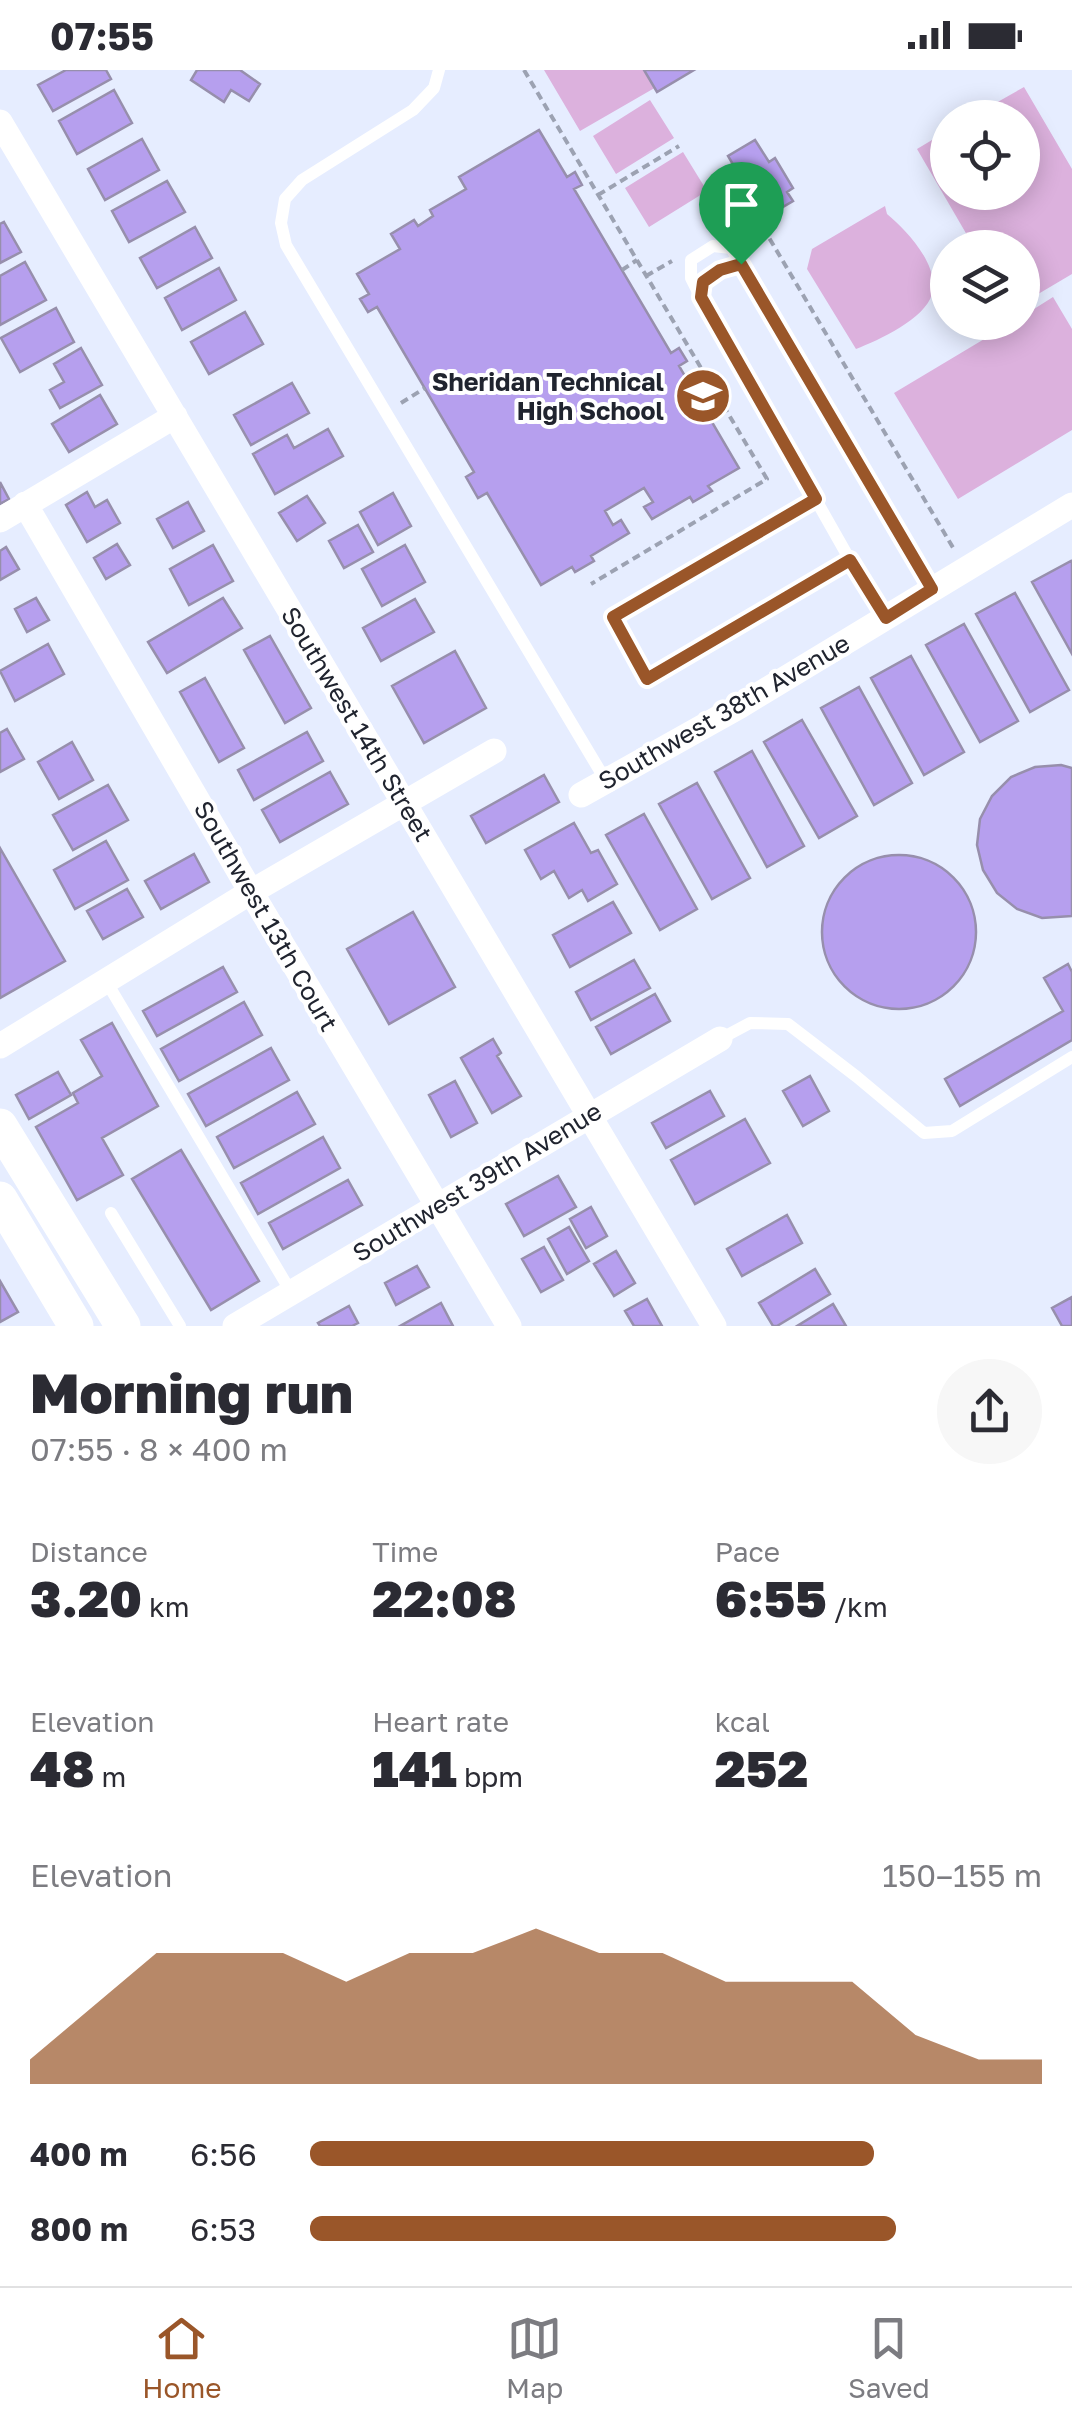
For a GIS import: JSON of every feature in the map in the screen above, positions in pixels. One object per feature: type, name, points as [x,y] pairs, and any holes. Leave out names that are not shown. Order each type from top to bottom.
[{"type":"main road","points":[[0,1126],[123,1326]]},
{"type":"main road","points":[[0,1199],[74,1325]]},
{"type":"street","name":"Southwest 14th Street","points":[[0,122],[714,1326]]},
{"type":"street","points":[[0,520],[175,416]]},
{"type":"street","name":"Southwest 13th Court","points":[[25,504],[509,1326]]},
{"type":"street","name":"Southwest 38th Avenue","points":[[581,795],[740,706],[1072,505]]},
{"type":"street","points":[[0,1046],[251,892],[494,751]]},
{"type":"street","name":"Southwest 39th Avenue","points":[[247,1323],[291,1292],[720,1039]]},
{"type":"lane","points":[[439,70],[434,88],[413,110],[302,180],[285,198],[280,224],[286,245],[606,781]]},
{"type":"lane","points":[[886,618],[690,278],[692,260],[712,246],[731,248],[932,589]]},
{"type":"lane","points":[[701,297],[703,282],[720,270],[741,264]]},
{"type":"lane","points":[[816,499],[613,617],[647,679],[850,560]]},
{"type":"lane","points":[[106,981],[291,1292]]},
{"type":"lane","points":[[720,1039],[750,1023],[788,1024],[924,1134],[952,1131],[1072,1056]]},
{"type":"lane","points":[[111,1213],[180,1326]]},
{"type":"path","points":[[524,70],[767,478],[591,584]]},
{"type":"path","points":[[598,194],[679,146]]},
{"type":"path","points":[[712,237],[728,227],[766,231],[966,569]]},
{"type":"path","points":[[646,276],[679,257]]},
{"type":"path","points":[[622,270],[637,260]]},
{"type":"path","points":[[400,403],[424,388]]},
{"type":"shaded area","points":[[544,70],[648,70],[658,86],[580,131]]},
{"type":"shaded area","points":[[1024,87],[1032,100],[1001,100]]},
{"type":"shaded area","points":[[650,100],[674,138],[616,174],[593,136]]},
{"type":"shaded area","points":[[1040,114],[1072,169],[1072,274],[1040,293],[1040,230],[964,230],[952,210],[1040,210]]},
{"type":"shaded area","points":[[930,141],[930,171],[917,149]]},
{"type":"shaded area","points":[[683,152],[707,191],[649,227],[625,188]]},
{"type":"shaded area","points":[[885,206],[887,214],[926,260],[930,298],[911,320],[856,349],[807,269],[812,249]]},
{"type":"shaded area","points":[[1053,297],[1072,329],[1072,430],[958,499],[894,393],[983,340],[1040,340],[1040,305]]},
{"type":"building","points":[[66,70],[106,70],[111,79],[53,111],[38,85]]},
{"type":"building","points":[[197,70],[240,70],[260,84],[249,101],[231,90],[224,102],[191,80]]},
{"type":"building","points":[[644,70],[694,70],[657,92]]},
{"type":"building","points":[[114,90],[132,123],[77,154],[59,121]]},
{"type":"building","points":[[539,130],[567,177],[575,172],[582,185],[574,189],[671,353],[679,348],[687,361],[679,366],[739,468],[708,486],[712,491],[693,502],[690,497],[652,519],[644,507],[653,502],[644,488],[605,511],[613,525],[621,520],[629,533],[591,556],[594,561],[575,572],[572,567],[541,585],[487,493],[478,498],[466,477],[474,472],[377,307],[368,312],[360,299],[369,294],[357,274],[400,249],[391,234],[414,220],[418,226],[433,216],[430,210],[466,189],[459,177]]},
{"type":"building","points":[[142,139],[159,170],[105,200],[88,169]]},
{"type":"building","points":[[755,140],[769,162],[775,158],[793,188],[787,192],[793,201],[764,218],[758,208],[753,211],[735,181],[741,178],[728,156]]},
{"type":"building","points":[[167,181],[185,212],[129,242],[112,211]]},
{"type":"building","points":[[4,222],[21,252],[0,263],[0,224]]},
{"type":"building","points":[[195,227],[212,258],[157,288],[140,258]]},
{"type":"building","points":[[25,262],[46,300],[0,325],[0,276]]},
{"type":"building","points":[[219,268],[236,300],[182,330],[165,298]]},
{"type":"building","points":[[56,308],[74,342],[20,372],[1,338]]},
{"type":"building","points":[[245,312],[263,344],[209,374],[191,342]]},
{"type":"building","points":[[81,348],[102,385],[60,408],[50,390],[64,382],[54,364]]},
{"type":"building","points":[[292,383],[309,413],[251,445],[234,415]]},
{"type":"building","points":[[100,395],[117,424],[69,452],[52,424]]},
{"type":"building","points":[[328,429],[343,456],[275,494],[253,454],[287,435],[294,448]]},
{"type":"building","points":[[0,482],[9,499],[0,504]]},
{"type":"building","points":[[87,492],[95,507],[107,500],[120,523],[87,542],[66,505]]},
{"type":"building","points":[[393,493],[411,526],[378,545],[360,512]]},
{"type":"building","points":[[307,496],[325,523],[297,541],[279,513]]},
{"type":"building","points":[[188,502],[204,531],[173,548],[157,519]]},
{"type":"building","points":[[358,525],[373,552],[344,568],[329,541]]},
{"type":"building","points":[[117,544],[130,565],[106,579],[94,558]]},
{"type":"building","points":[[213,545],[233,581],[189,605],[170,569]]},
{"type":"building","points":[[405,545],[425,582],[382,606],[362,569]]},
{"type":"building","points":[[6,547],[19,569],[0,580],[0,551]]},
{"type":"building","points":[[1072,563],[1072,654],[1032,582]]},
{"type":"building","points":[[1015,593],[1069,690],[1030,712],[976,614]]},
{"type":"building","points":[[36,598],[49,620],[27,632],[15,609]]},
{"type":"building","points":[[223,598],[242,628],[167,673],[148,642]]},
{"type":"building","points":[[415,599],[434,632],[381,661],[363,628]]},
{"type":"building","points":[[964,624],[1018,721],[980,742],[926,645]]},
{"type":"building","points":[[270,636],[311,708],[285,723],[244,650]]},
{"type":"building","points":[[48,644],[64,674],[15,701],[0,671]]},
{"type":"building","points":[[455,651],[486,708],[424,743],[392,686]]},
{"type":"building","points":[[911,656],[964,752],[924,775],[871,678]]},
{"type":"building","points":[[205,678],[244,748],[219,762],[180,692]]},
{"type":"building","points":[[859,687],[912,783],[874,805],[821,708]]},
{"type":"building","points":[[802,720],[857,816],[819,838],[764,742]]},
{"type":"building","points":[[7,729],[24,759],[0,772],[0,733]]},
{"type":"building","points":[[307,732],[323,761],[254,800],[238,770]]},
{"type":"building","points":[[72,742],[93,780],[59,799],[38,762]]},
{"type":"building","points":[[752,751],[804,846],[767,867],[715,772]]},
{"type":"building","points":[[1035,767],[1072,768],[1072,916],[1042,918],[1017,909],[997,893],[983,870],[977,845],[980,819],[992,796],[1011,777]]},
{"type":"building","points":[[330,772],[348,804],[280,842],[262,810]]},
{"type":"building","points":[[544,775],[559,802],[486,843],[471,816]]},
{"type":"building","points":[[697,783],[750,878],[712,899],[659,804]]},
{"type":"building","points":[[108,785],[128,820],[73,850],[53,815]]},
{"type":"building","points":[[644,814],[697,909],[660,930],[606,835]]},
{"type":"building","points":[[574,823],[591,853],[598,850],[617,884],[588,901],[582,890],[569,898],[554,871],[541,879],[525,850]]},
{"type":"building","points":[[106,841],[128,880],[75,909],[54,870]]},
{"type":"building","points":[[0,848],[65,961],[0,998]]},
{"type":"building","points":[[194,854],[209,882],[161,909],[145,881]]},
{"type":"building","points":[[899,855],[928,861],[953,878],[970,903],[976,932],[970,961],[953,986],[928,1003],[899,1009],[870,1003],[845,986],[828,961],[822,932],[828,903],[845,878],[870,861]]},
{"type":"building","points":[[127,889],[143,917],[103,939],[87,911]]},
{"type":"building","points":[[613,902],[631,933],[570,967],[553,935]]},
{"type":"building","points":[[413,912],[455,987],[389,1024],[347,949]]},
{"type":"building","points":[[634,960],[650,988],[591,1020],[576,992]]},
{"type":"building","points":[[1068,964],[1072,972],[1072,1040],[960,1106],[945,1079],[1063,1011],[1044,978]]},
{"type":"building","points":[[223,967],[237,992],[157,1036],[143,1011]]},
{"type":"building","points":[[655,994],[670,1021],[611,1054],[596,1027]]},
{"type":"building","points":[[244,1002],[262,1035],[179,1081],[161,1049]]},
{"type":"building","points":[[112,1023],[158,1106],[102,1138],[123,1175],[77,1200],[36,1127],[78,1103],[73,1093],[102,1076],[81,1040]]},
{"type":"building","points":[[493,1039],[501,1053],[497,1056],[521,1096],[492,1113],[461,1058]]},
{"type":"building","points":[[271,1048],[289,1080],[206,1126],[188,1094]]},
{"type":"building","points":[[58,1072],[71,1095],[29,1119],[16,1095]]},
{"type":"building","points":[[810,1076],[829,1111],[803,1126],[783,1091]]},
{"type":"building","points":[[455,1081],[477,1123],[451,1137],[429,1095]]},
{"type":"building","points":[[710,1091],[724,1116],[666,1148],[652,1123]]},
{"type":"building","points":[[297,1092],[315,1124],[234,1168],[217,1137]]},
{"type":"building","points":[[745,1119],[770,1163],[695,1204],[671,1160]]},
{"type":"building","points":[[323,1137],[340,1168],[258,1214],[241,1183]]},
{"type":"building","points":[[181,1150],[259,1281],[211,1310],[132,1179]]},
{"type":"building","points":[[558,1176],[576,1207],[524,1236],[506,1204]]},
{"type":"building","points":[[348,1180],[362,1205],[283,1249],[269,1223]]},
{"type":"building","points":[[591,1207],[607,1236],[586,1248],[570,1219]]},
{"type":"building","points":[[787,1215],[802,1243],[742,1276],[727,1249]]},
{"type":"building","points":[[569,1227],[589,1261],[567,1274],[548,1239]]},
{"type":"building","points":[[544,1247],[563,1280],[541,1292],[522,1259]]},
{"type":"building","points":[[616,1251],[635,1283],[614,1296],[594,1264]]},
{"type":"building","points":[[417,1266],[429,1287],[396,1305],[385,1283]]},
{"type":"building","points":[[815,1269],[830,1294],[773,1326],[759,1303]]},
{"type":"building","points":[[0,1281],[18,1312],[0,1322]]},
{"type":"building","points":[[1072,1297],[1072,1326],[1062,1326],[1052,1308]]},
{"type":"building","points":[[647,1299],[662,1326],[634,1326],[625,1311]]},
{"type":"building","points":[[441,1303],[453,1326],[400,1326]]},
{"type":"building","points":[[833,1304],[846,1326],[797,1326]]},
{"type":"building","points":[[349,1306],[358,1323],[318,1323]]},
{"type":"place","name":"Sheridan Technical High School","points":[[703,396]]},
{"type":"route","points":[[741,264],[932,589],[886,618],[850,560],[647,679],[613,617],[816,499],[701,297],[703,282],[720,270],[741,264]]}]
